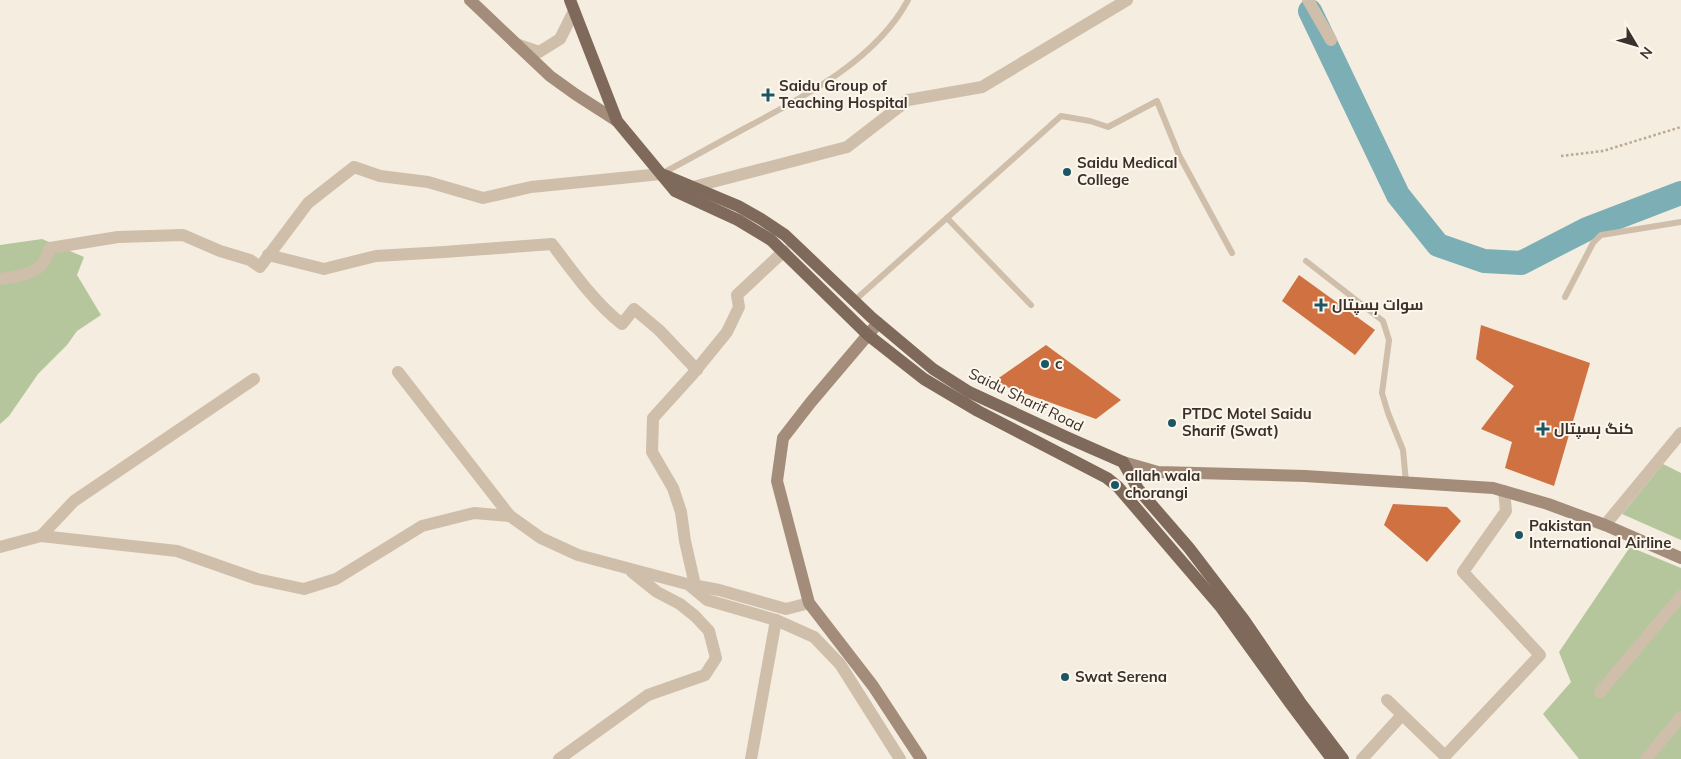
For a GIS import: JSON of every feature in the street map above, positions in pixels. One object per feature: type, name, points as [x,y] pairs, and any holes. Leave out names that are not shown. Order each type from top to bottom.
[{"type":"main road","name":"Saidu Sharif Road","points":[[572,6],[617,120],[662,174],[738,206],[761,218],[785,235],[878,323],[933,369],[969,392],[1066,438],[1123,462]]},
{"type":"main road","points":[[662,174],[675,191],[738,220],[771,240],[868,335],[924,379],[978,411],[1107,478],[1138,489]]},
{"type":"main road","points":[[978,411],[985,400]]},
{"type":"main road","points":[[1123,462],[1138,489],[1189,548],[1233,605],[1332,759]]},
{"type":"main road","points":[[1107,478],[1124,494],[1220,606],[1296,705],[1343,759]]},
{"type":"street","points":[[470,0],[550,76],[617,120]]},
{"type":"street","points":[[693,187],[847,147],[908,100],[982,87],[1026,62],[1074,30],[1127,0]]},
{"type":"street","points":[[1308,0],[1331,40]]},
{"type":"street","points":[[514,43],[539,52],[560,39],[572,6]]},
{"type":"street","points":[[0,279],[30,272],[42,266],[50,248],[118,237],[183,235],[220,251],[250,260],[260,267],[308,203],[354,167],[380,176],[428,182],[483,198],[531,187],[662,174]]},
{"type":"street","points":[[268,255],[324,269],[376,256],[552,244],[612,317],[622,324],[634,309],[659,330],[696,370]]},
{"type":"street","points":[[784,251],[737,295],[738,307],[727,332],[653,418],[652,452],[673,488],[681,512],[691,584],[707,600],[776,620],[814,637],[840,664],[900,759]]},
{"type":"street","points":[[878,323],[783,438],[777,481],[809,603],[874,686],[921,759]]},
{"type":"street","points":[[398,372],[510,516],[541,538],[578,555],[786,609],[809,603]]},
{"type":"street","points":[[41,536],[74,501],[254,380]]},
{"type":"street","points":[[1605,525],[1681,433]]},
{"type":"street","points":[[1123,462],[1158,472],[1304,476],[1493,488],[1548,504],[1605,525],[1681,558]]},
{"type":"street","points":[[1387,700],[1444,756],[1540,655],[1462,572],[1506,511],[1504,491]]},
{"type":"street","points":[[0,547],[41,536],[177,551],[257,579],[304,589],[336,579],[422,526],[474,513],[510,516]]},
{"type":"street","points":[[559,759],[648,695],[705,675],[716,658],[709,632],[695,616],[626,568]]},
{"type":"street","points":[[1600,692],[1681,596]]},
{"type":"street","points":[[750,759],[776,620]]},
{"type":"street","points":[[1362,759],[1402,715]]},
{"type":"street","points":[[1646,759],[1681,717]]},
{"type":"lane","points":[[662,174],[814,90],[869,50],[900,15],[908,0]]},
{"type":"lane","points":[[854,301],[1061,116],[1090,121],[1108,127],[1157,101],[1179,154],[1232,253]]},
{"type":"lane","points":[[947,218],[1031,305]]},
{"type":"lane","points":[[1565,297],[1592,243],[1601,235],[1681,222]]},
{"type":"lane","points":[[1306,261],[1383,321],[1389,340],[1382,393],[1403,450],[1406,482]]},
{"type":"path","points":[[1561,156],[1603,152],[1681,127]]},
{"type":"green space","points":[[42,239],[84,257],[77,275],[101,315],[77,331],[67,345],[38,374],[9,416],[0,424],[0,245]]},
{"type":"green space","points":[[1663,464],[1681,473],[1681,540],[1622,514]]},
{"type":"green space","points":[[1630,547],[1681,568],[1681,759],[1579,759],[1543,714],[1571,682],[1559,652]]},
{"type":"building","points":[[1299,275],[1375,330],[1355,355],[1282,301]]},
{"type":"building","name":"کنگ ہسپتال","points":[[1481,325],[1590,363],[1554,486],[1505,468],[1512,442],[1481,429],[1514,386],[1476,359]]},
{"type":"building","name":"c","points":[[1046,345],[1121,400],[1096,419],[993,382]]},
{"type":"building","points":[[1393,504],[1447,507],[1461,521],[1427,562],[1384,525]]},
{"type":"waterway","points":[[1310,11],[1398,195],[1438,245],[1484,261],[1521,263],[1587,229],[1681,193]]},
{"type":"place","name":"Saidu Group of Teaching Hospital","points":[[768,95]]},
{"type":"place","name":"Saidu Medical College","points":[[1067,172]]},
{"type":"place","name":"سوات ہسپتال","points":[[1321,305]]},
{"type":"place","name":"c","points":[[1045,364]]},
{"type":"place","name":"PTDC Motel Saidu Sharif (Swat)","points":[[1172,423]]},
{"type":"place","name":"کنگ ہسپتال","points":[[1543,429]]},
{"type":"place","name":"allah wala chorangi","points":[[1115,485]]},
{"type":"place","name":"Pakistan International Airline","points":[[1519,535]]},
{"type":"place","name":"Swat Serena","points":[[1065,677]]}]
